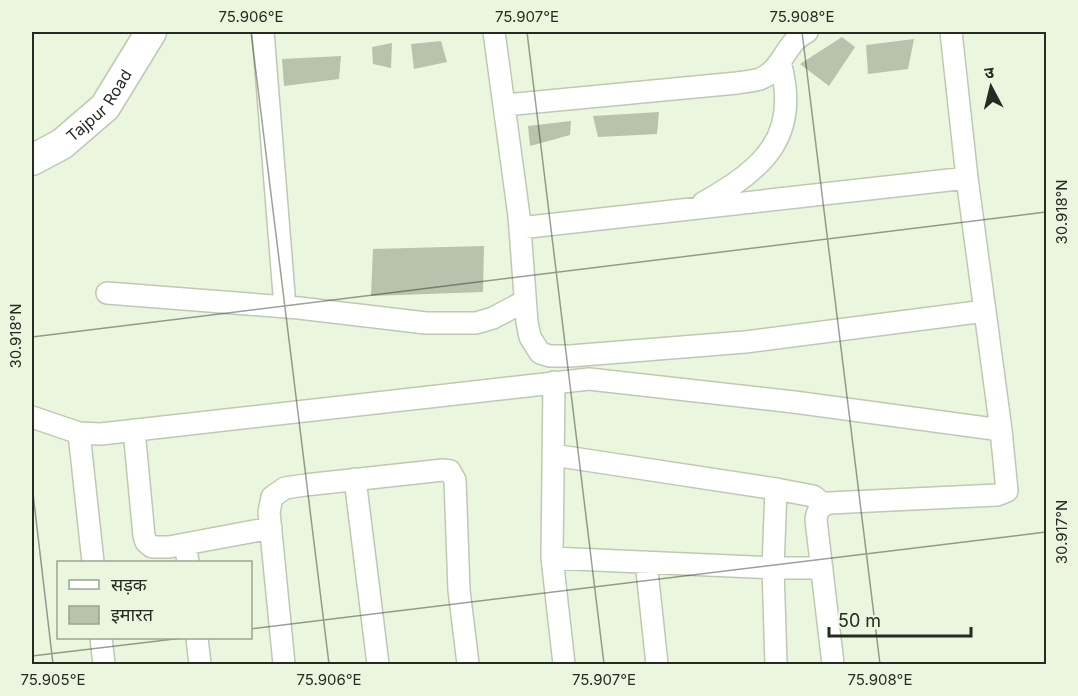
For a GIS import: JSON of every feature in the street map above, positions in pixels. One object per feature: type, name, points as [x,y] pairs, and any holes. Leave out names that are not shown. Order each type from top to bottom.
[{"type":"main road","name":"Tajpur Road","points":[[32,160],[62,144],[105,107],[151,32]]},
{"type":"street","points":[[263,32],[285,307]]},
{"type":"street","points":[[495,32],[520,228],[530,337],[534,347],[540,353],[550,356],[746,342],[985,311]]},
{"type":"street","points":[[505,105],[736,83],[761,78],[772,71],[793,42],[807,32]]},
{"type":"street","points":[[833,664],[817,512],[829,503],[1002,494],[1007,491],[951,32]]},
{"type":"street","points":[[694,208],[729,188],[756,167],[773,147],[783,126],[787,107],[786,81],[780,62]]},
{"type":"street","points":[[520,228],[967,178]]},
{"type":"street","points":[[107,293],[285,307],[426,323],[476,323],[493,318],[525,301]]},
{"type":"street","points":[[32,417],[79,433],[101,434],[581,379],[794,402],[1001,430]]},
{"type":"street","points":[[554,382],[552,558],[564,664]]},
{"type":"street","points":[[134,430],[144,536],[146,542],[152,547],[187,553],[271,528]]},
{"type":"street","points":[[79,433],[93,561]]},
{"type":"street","points":[[553,455],[776,489],[813,496],[825,505]]},
{"type":"street","points":[[284,664],[270,502],[279,491],[305,484],[443,470],[450,471],[455,480],[459,590],[468,664]]},
{"type":"street","points":[[355,479],[378,664]]},
{"type":"street","points":[[776,489],[773,568],[776,664]]},
{"type":"street","points":[[552,558],[773,568],[822,568]]},
{"type":"street","points":[[646,562],[657,664]]},
{"type":"street","points":[[101,639],[104,664]]},
{"type":"street","points":[[197,639],[200,664]]},
{"type":"building","points":[[842,37],[855,47],[829,86],[800,64]]},
{"type":"building","points":[[914,39],[908,69],[868,74],[866,45]]},
{"type":"building","points":[[441,41],[447,62],[414,69],[411,44]]},
{"type":"building","points":[[392,43],[391,68],[373,64],[372,47]]},
{"type":"building","points":[[341,56],[339,79],[284,86],[282,59]]},
{"type":"building","points":[[659,112],[657,134],[598,137],[593,116]]},
{"type":"building","points":[[571,121],[570,135],[530,146],[528,126]]},
{"type":"building","points":[[484,246],[483,292],[371,296],[373,249]]}]
